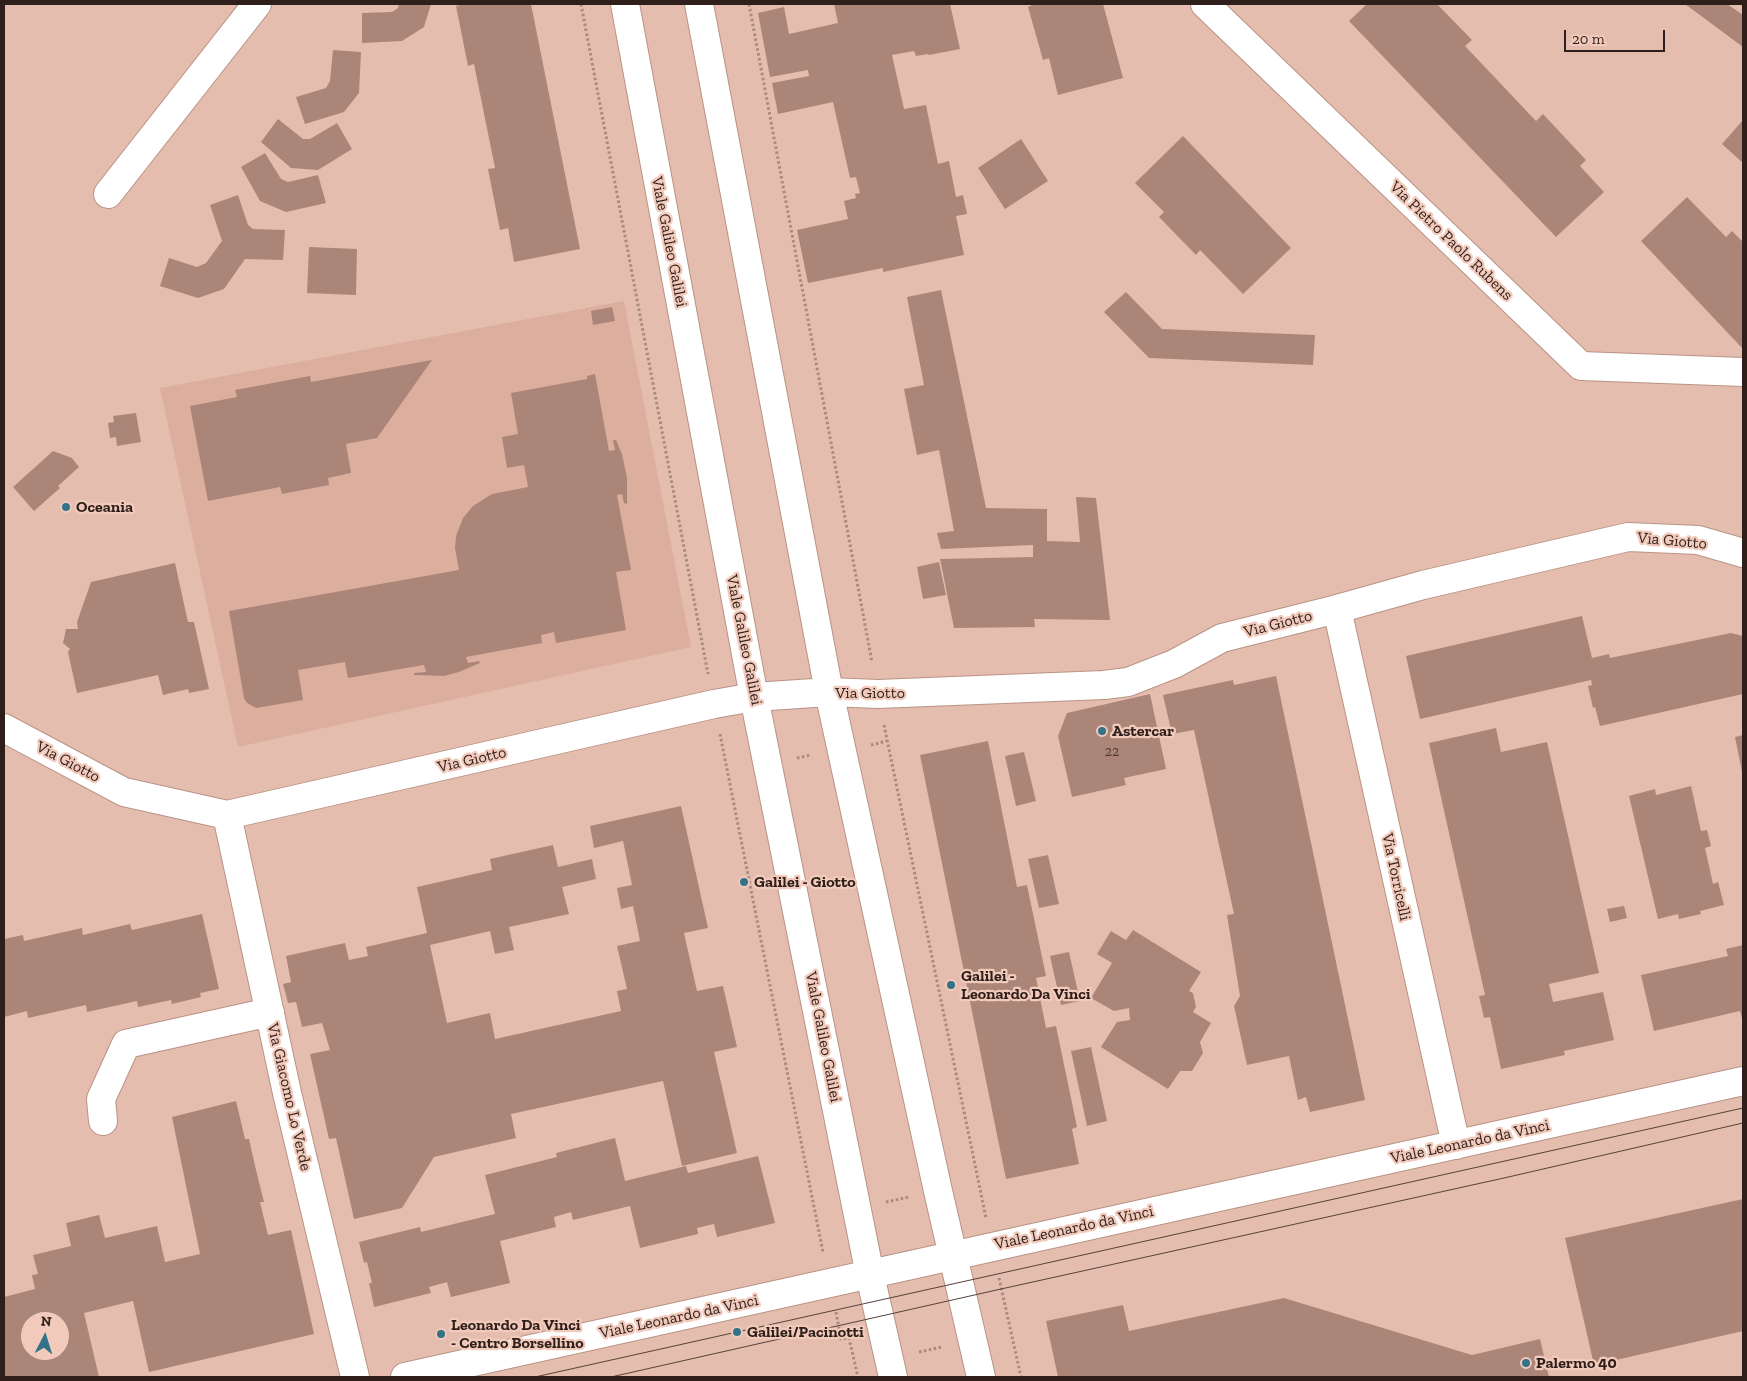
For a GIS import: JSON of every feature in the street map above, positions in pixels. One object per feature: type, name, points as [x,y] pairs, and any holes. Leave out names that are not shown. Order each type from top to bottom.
[{"type":"street","points":[[108,194],[257,4]]},
{"type":"street","name":"Viale Galileo Galilei","points":[[625,4],[754,697],[870,1275],[893,1377]]},
{"type":"street","points":[[699,4],[829,692],[938,1191],[981,1377]]},
{"type":"street","name":"Via Pietro Paolo Rubens","points":[[1205,4],[1581,366],[1743,372]]},
{"type":"street","name":"Via Giotto","points":[[4,728],[124,792],[227,815],[714,704],[754,697],[829,692],[878,694],[1104,685],[1128,682],[1174,664],[1222,638],[1423,585],[1628,537],[1698,540],[1743,553]]},
{"type":"street","name":"Via Torricelli","points":[[1337,609],[1456,1145]]},
{"type":"street","name":"Via Giacomo Lo Verde","points":[[227,815],[287,1093],[355,1377]]},
{"type":"street","points":[[102,1121],[101,1099],[126,1044],[270,1012]]},
{"type":"street","name":"Viale Leonardo da Vinci","points":[[405,1377],[1743,1081]]},
{"type":"path","points":[[581,4],[704,653]]},
{"type":"path","points":[[749,4],[873,667]]},
{"type":"path","points":[[882,718],[986,1221]]},
{"type":"path","points":[[727,770],[887,742]]},
{"type":"path","points":[[726,761],[824,1255]]},
{"type":"path","points":[[816,1216],[978,1184]]},
{"type":"path","points":[[1006,1308],[1022,1377]]},
{"type":"path","points":[[841,1339],[849,1338],[858,1377]]},
{"type":"shaded area","points":[[624,301],[691,647],[238,747],[160,388]]},
{"type":"building","points":[[399,4],[431,4],[424,27],[402,41],[362,43],[362,13],[392,12],[398,8]]},
{"type":"building","points":[[463,4],[531,4],[580,249],[514,262],[508,228],[500,230],[488,169],[495,168],[474,64],[468,66],[456,6]]},
{"type":"building","points":[[834,4],[950,4],[960,49],[929,55],[916,56],[914,51],[892,55],[904,109],[926,105],[938,164],[949,161],[956,197],[963,195],[967,214],[956,216],[964,255],[883,272],[883,268],[808,283],[797,230],[848,219],[844,201],[856,198],[855,194],[860,193],[856,177],[850,178],[833,102],[778,114],[772,83],[809,76],[808,70],[770,77],[758,13],[784,7],[789,34],[838,23]]},
{"type":"building","points":[[1034,4],[1103,4],[1123,78],[1058,95],[1049,58],[1043,60],[1028,7]]},
{"type":"building","points":[[1367,4],[1437,4],[1472,40],[1465,46],[1536,121],[1543,114],[1586,160],[1580,166],[1604,192],[1556,237],[1349,21]]},
{"type":"building","points":[[1685,4],[1727,4],[1743,15],[1743,47]]},
{"type":"building","points":[[333,50],[361,52],[359,93],[344,112],[305,124],[296,97],[326,88],[330,81]]},
{"type":"building","points":[[278,119],[303,139],[310,139],[337,123],[352,149],[318,170],[291,168],[261,142]]},
{"type":"building","points":[[1743,120],[1743,163],[1722,144]]},
{"type":"building","points":[[1183,136],[1291,248],[1243,294],[1200,250],[1196,255],[1159,217],[1164,212],[1135,183]]},
{"type":"building","points":[[1021,139],[1048,181],[1005,209],[978,168]]},
{"type":"building","points":[[265,153],[281,179],[288,182],[318,175],[326,203],[286,212],[260,201],[241,167]]},
{"type":"building","points":[[238,195],[248,225],[253,229],[285,230],[283,260],[245,259],[224,289],[198,298],[160,286],[169,258],[197,267],[206,263],[222,241],[210,205]]},
{"type":"building","points":[[1687,197],[1726,237],[1732,231],[1743,242],[1743,349],[1641,241]]},
{"type":"building","points":[[309,247],[357,249],[356,295],[307,293]]},
{"type":"building","points":[[941,290],[986,508],[1047,509],[1047,541],[1080,542],[1076,497],[1096,498],[1110,620],[1034,619],[1035,627],[954,628],[940,559],[1033,557],[1033,545],[941,549],[937,533],[954,531],[939,450],[917,455],[904,389],[924,385],[907,297]]},
{"type":"building","points":[[1126,292],[1162,329],[1315,335],[1313,365],[1149,358],[1104,312]]},
{"type":"building","points":[[612,307],[615,321],[593,325],[591,311]]},
{"type":"building","points":[[432,360],[377,438],[346,444],[351,473],[328,478],[329,485],[282,494],[280,487],[208,501],[190,406],[237,397],[235,390],[310,376],[311,382]]},
{"type":"building","points":[[595,374],[609,451],[615,450],[613,440],[616,440],[622,454],[627,478],[627,504],[624,503],[622,494],[617,495],[631,570],[616,572],[626,630],[556,643],[554,632],[541,635],[542,643],[466,657],[468,663],[479,661],[480,663],[444,676],[414,675],[414,673],[426,672],[424,665],[348,678],[345,662],[298,670],[303,700],[256,708],[247,703],[244,698],[229,611],[459,570],[455,548],[456,536],[463,518],[473,506],[492,494],[528,487],[524,465],[507,468],[502,437],[518,434],[511,393],[587,379],[587,376]]},
{"type":"building","points":[[136,413],[141,442],[117,446],[116,437],[110,438],[108,423],[114,422],[113,416]]},
{"type":"building","points":[[53,451],[72,458],[79,467],[58,486],[60,488],[34,511],[13,487]]},
{"type":"building","points":[[939,562],[946,595],[923,599],[917,567]]},
{"type":"building","points":[[175,563],[188,622],[194,622],[209,689],[189,693],[188,689],[163,695],[158,675],[77,693],[68,652],[70,649],[63,643],[66,629],[78,629],[77,622],[91,582]]},
{"type":"building","points":[[1582,616],[1592,658],[1609,654],[1610,658],[1731,633],[1743,636],[1743,694],[1600,726],[1595,707],[1593,708],[1588,686],[1592,685],[1591,680],[1420,719],[1406,656]]},
{"type":"building","points":[[1276,676],[1365,1100],[1310,1112],[1306,1097],[1298,1100],[1289,1056],[1247,1065],[1234,1006],[1240,996],[1227,915],[1234,914],[1194,730],[1172,734],[1163,695],[1233,680],[1234,685]]},
{"type":"building","points":[[1150,694],[1166,769],[1124,778],[1126,785],[1072,797],[1058,736],[1067,713]]},
{"type":"building","points":[[1496,728],[1501,752],[1547,742],[1599,973],[1549,984],[1553,1002],[1603,992],[1614,1040],[1564,1051],[1565,1055],[1501,1069],[1490,1017],[1484,1018],[1479,996],[1485,995],[1429,743]]},
{"type":"building","points":[[1743,735],[1743,772],[1742,772],[1735,737]]},
{"type":"building","points":[[988,741],[1017,887],[1027,885],[1046,976],[1036,978],[1046,1028],[1056,1026],[1077,1127],[1072,1129],[1079,1164],[1006,1179],[920,755]]},
{"type":"building","points":[[1024,752],[1036,801],[1016,806],[1005,756]]},
{"type":"building","points":[[1691,786],[1701,831],[1707,830],[1711,846],[1705,848],[1713,884],[1718,882],[1724,905],[1700,911],[1701,914],[1679,919],[1678,914],[1658,919],[1629,796],[1655,789],[1656,795]]},
{"type":"building","points":[[681,806],[708,928],[684,933],[697,991],[723,986],[737,1047],[714,1052],[737,1153],[682,1166],[663,1081],[511,1114],[516,1138],[434,1157],[402,1208],[354,1219],[336,1138],[329,1139],[310,1054],[330,1050],[322,1023],[302,1027],[296,1002],[288,1003],[283,984],[291,982],[286,956],[345,943],[349,960],[368,956],[366,947],[427,933],[417,887],[492,870],[490,859],[553,845],[558,867],[592,859],[596,879],[562,887],[569,914],[509,927],[514,950],[495,954],[490,931],[430,945],[447,1023],[490,1013],[495,1039],[621,1011],[617,991],[627,989],[617,946],[640,941],[633,906],[621,909],[617,888],[632,885],[623,841],[594,848],[590,826]]},
{"type":"building","points":[[1048,855],[1059,904],[1039,908],[1028,859]]},
{"type":"building","points":[[1624,906],[1627,918],[1610,922],[1607,909]]},
{"type":"building","points":[[202,914],[219,989],[200,993],[201,997],[172,1004],[171,1000],[138,1007],[137,1001],[87,1012],[86,1005],[28,1018],[27,1011],[4,1017],[4,939],[23,935],[24,941],[82,928],[83,935],[130,924],[132,930]]},
{"type":"building","points":[[1133,930],[1201,972],[1189,991],[1193,993],[1196,1007],[1193,1012],[1211,1023],[1200,1042],[1203,1053],[1192,1071],[1180,1071],[1168,1089],[1101,1047],[1117,1022],[1130,1020],[1129,1008],[1114,1011],[1091,998],[1112,963],[1097,954],[1111,931],[1126,940]]},
{"type":"building","points":[[1743,945],[1743,1022],[1740,1011],[1654,1031],[1641,975],[1728,956],[1726,949]]},
{"type":"building","points":[[1069,952],[1080,1001],[1061,1005],[1050,956]]},
{"type":"building","points":[[1091,1047],[1107,1121],[1087,1126],[1071,1051]]},
{"type":"building","points":[[236,1101],[245,1139],[249,1139],[264,1202],[260,1202],[268,1235],[291,1230],[314,1334],[149,1372],[133,1301],[84,1313],[99,1377],[4,1377],[4,1297],[35,1289],[32,1275],[38,1274],[33,1255],[71,1246],[66,1223],[99,1215],[105,1238],[157,1226],[165,1262],[200,1254],[172,1117]]},
{"type":"building","points":[[615,1138],[625,1181],[686,1166],[688,1173],[758,1156],[775,1223],[717,1237],[714,1224],[697,1228],[698,1234],[640,1248],[630,1206],[573,1220],[571,1212],[554,1217],[556,1227],[500,1241],[510,1283],[451,1297],[447,1282],[429,1287],[431,1293],[374,1307],[369,1283],[372,1283],[367,1262],[364,1263],[359,1242],[420,1227],[421,1232],[495,1214],[485,1175],[557,1157],[556,1153]]},
{"type":"building","points":[[1743,1199],[1743,1331],[1594,1365],[1565,1238]]},
{"type":"building","points":[[1284,1298],[1472,1355],[1540,1339],[1549,1377],[1058,1377],[1046,1321],[1123,1305],[1129,1331]]},
{"type":"tram line","points":[[535,1377],[1743,1108]]},
{"type":"tram line","points":[[611,1377],[1743,1123]]},
{"type":"place","name":"Oceania","points":[[66,507]]},
{"type":"place","name":"Astercar","points":[[1102,731]]},
{"type":"place","name":"Galilei - Giotto","points":[[744,882]]},
{"type":"place","name":"Galilei - Leonardo Da Vinci","points":[[951,985]]},
{"type":"place","name":"Galilei/Pacinotti","points":[[737,1332]]},
{"type":"place","name":"Leonardo Da Vinci - Centro Borsellino","points":[[441,1334]]},
{"type":"place","name":"Palermo 40","points":[[1526,1363]]}]
